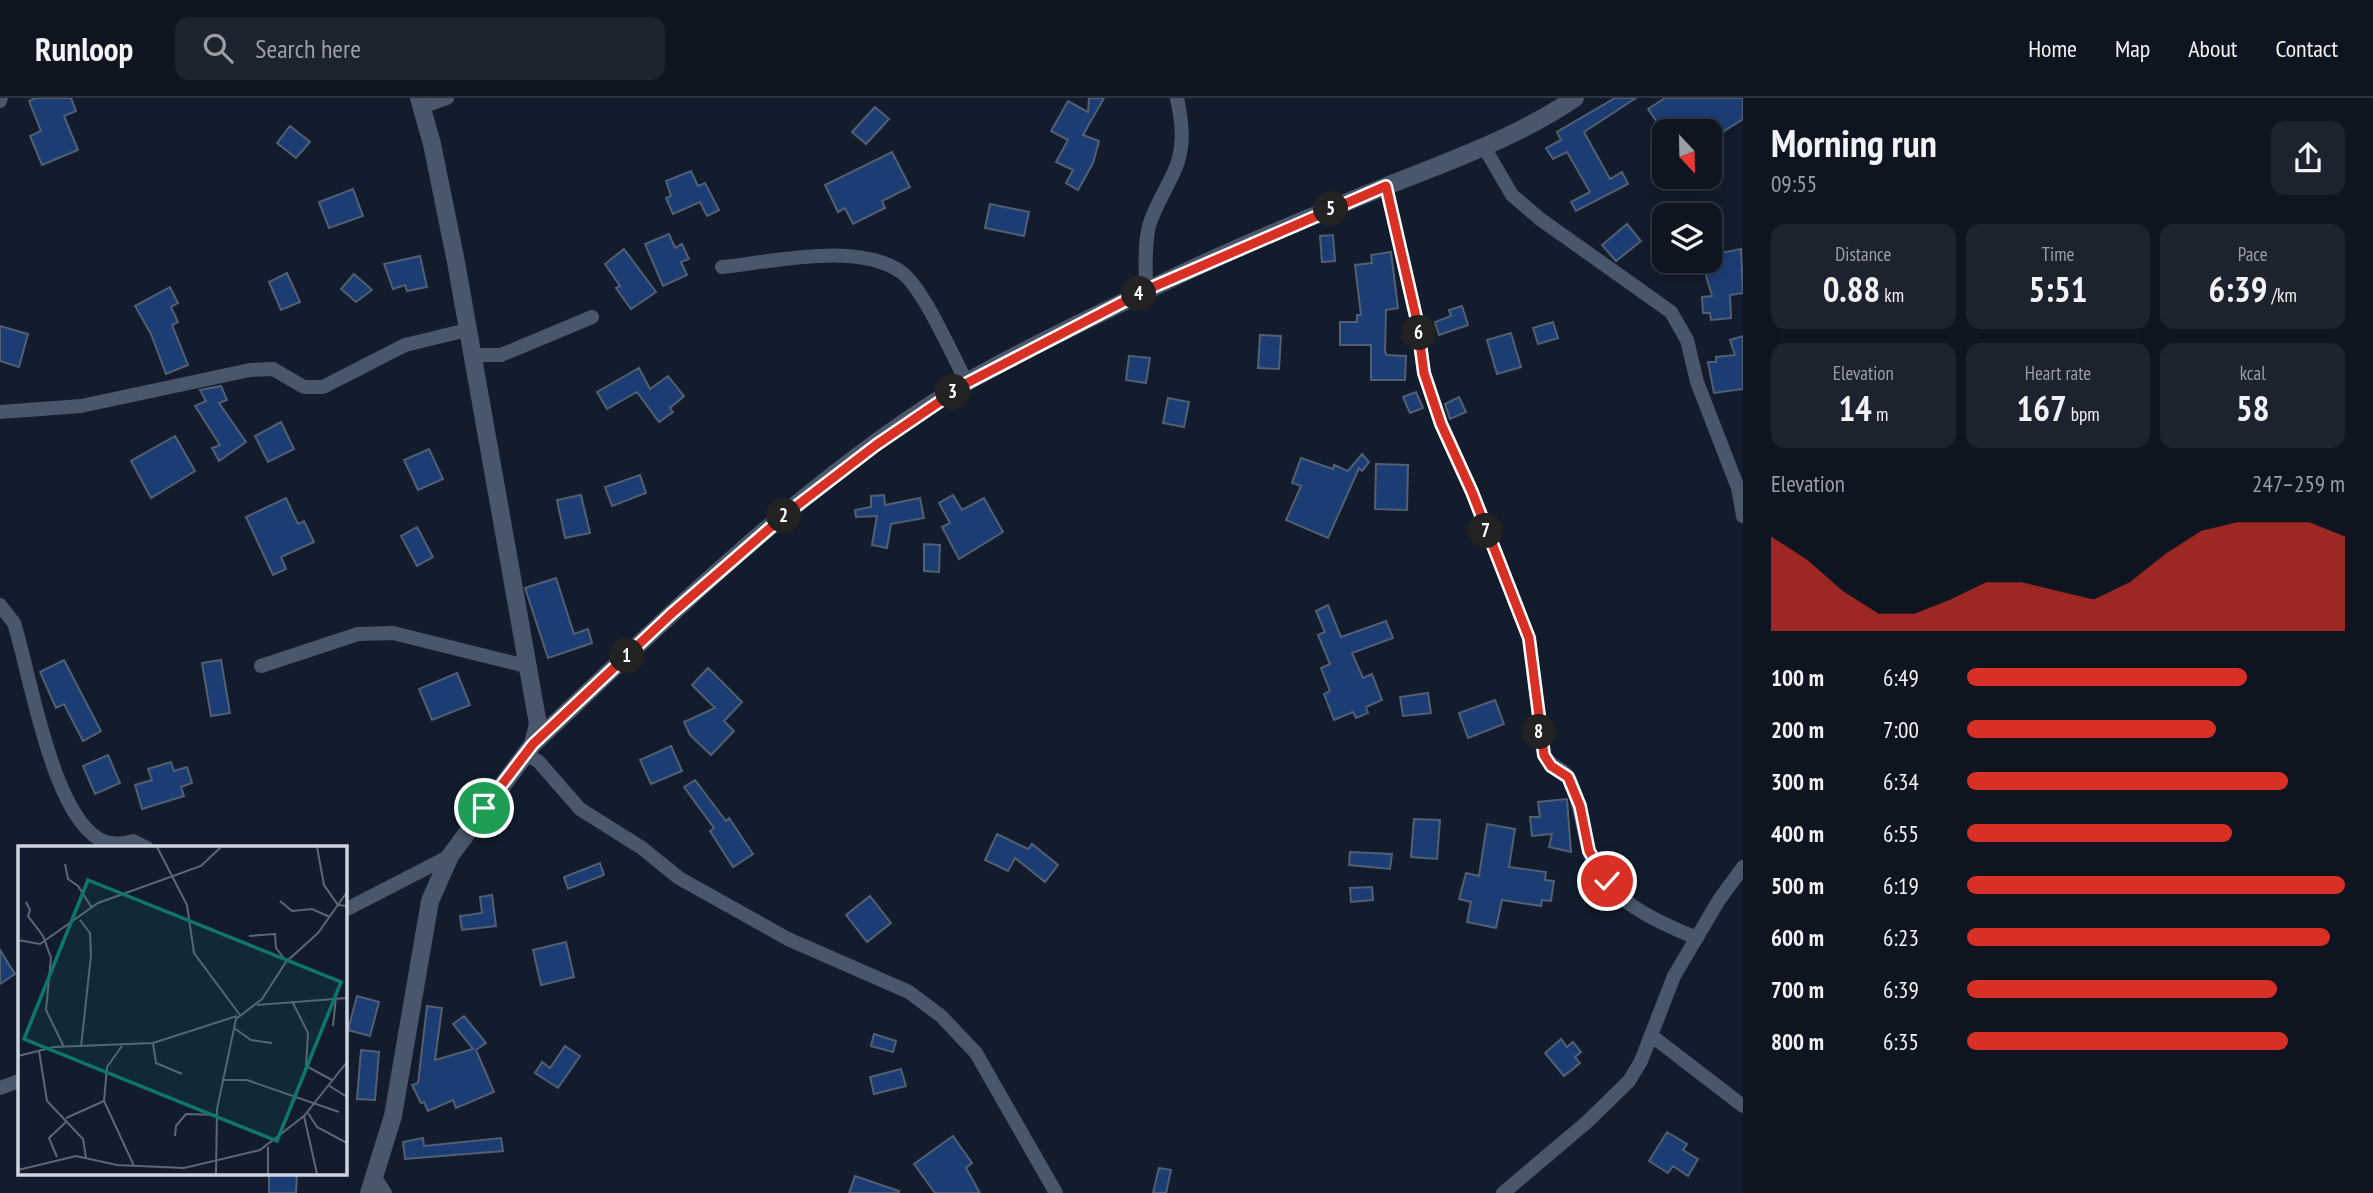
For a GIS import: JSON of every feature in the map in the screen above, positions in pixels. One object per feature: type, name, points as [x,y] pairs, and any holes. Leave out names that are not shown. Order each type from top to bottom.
[{"type":"street","points":[[447,98],[421,102],[451,236],[530,667],[538,724],[533,744]]},
{"type":"street","points":[[1146,290],[1146,242],[1150,224],[1176,167],[1181,147],[1183,128],[1177,98]]},
{"type":"street","points":[[377,1188],[393,1116],[430,901],[450,856],[533,744],[671,614],[786,514],[876,445],[967,383],[1146,290],[1386,186],[1484,147],[1542,120],[1574,98]]},
{"type":"street","points":[[1484,147],[1512,195],[1540,219],[1671,312],[1687,340],[1697,382],[1738,488],[1743,516]]},
{"type":"street","points":[[1386,186],[1417,321],[1424,373],[1441,424],[1472,492],[1529,638],[1544,755],[1551,766],[1568,777],[1580,806],[1589,851],[1607,881],[1626,902],[1646,915],[1696,938]]},
{"type":"street","points":[[722,267],[832,256],[868,258],[902,272],[922,299],[967,383]]},
{"type":"street","points":[[471,355],[501,355],[592,317]]},
{"type":"street","points":[[0,412],[81,406],[250,370],[273,369],[304,387],[323,387],[405,345],[467,330]]},
{"type":"street","points":[[0,606],[14,623],[54,772],[75,813],[104,842],[118,844],[133,841],[143,846]]},
{"type":"street","points":[[261,666],[358,634],[393,633],[530,667]]},
{"type":"street","points":[[519,760],[529,756],[538,761],[580,809],[642,848],[679,878],[788,939],[843,960],[909,992],[941,1016],[976,1053],[1056,1193]]},
{"type":"street","points":[[346,909],[450,856]]},
{"type":"street","points":[[1503,1193],[1587,1122],[1629,1081],[1651,1036],[1674,976],[1743,867]]},
{"type":"street","points":[[1651,1036],[1743,1106]]},
{"type":"street","points":[[0,1088],[18,1081]]},
{"type":"building","points":[[36,98],[71,98],[76,111],[64,116],[78,150],[42,165],[30,136],[41,131],[29,101]]},
{"type":"building","points":[[1089,98],[1104,98],[1083,135],[1099,141],[1093,163],[1078,190],[1066,183],[1073,170],[1056,162],[1068,140],[1051,131],[1068,101],[1088,112]]},
{"type":"building","points":[[1615,98],[1636,98],[1584,132],[1610,179],[1622,172],[1628,184],[1576,211],[1571,202],[1590,192],[1567,152],[1553,159],[1546,148],[1561,140],[1557,132]]},
{"type":"building","points":[[1665,98],[1743,98],[1743,119],[1722,132],[1722,119],[1655,119],[1648,109]]},
{"type":"building","points":[[875,107],[889,119],[866,144],[852,132]]},
{"type":"building","points":[[290,126],[310,142],[296,158],[277,143]]},
{"type":"building","points":[[892,152],[910,187],[882,201],[885,208],[853,224],[845,208],[838,212],[825,185]]},
{"type":"building","points":[[691,171],[698,186],[705,183],[719,210],[707,216],[700,202],[673,214],[666,198],[671,196],[666,181]]},
{"type":"building","points":[[353,189],[363,216],[329,228],[319,202]]},
{"type":"building","points":[[990,204],[1029,212],[1024,236],[985,228]]},
{"type":"building","points":[[1627,224],[1641,241],[1616,261],[1602,245]]},
{"type":"building","points":[[669,234],[675,248],[682,244],[689,259],[681,262],[687,275],[663,286],[645,244]]},
{"type":"building","points":[[1333,235],[1335,261],[1322,262],[1320,236]]},
{"type":"building","points":[[624,249],[656,292],[631,309],[616,288],[620,286],[605,264]]},
{"type":"building","points":[[1741,249],[1743,293],[1730,295],[1731,318],[1711,320],[1710,313],[1703,313],[1702,297],[1712,296],[1705,273],[1722,273],[1722,253]]},
{"type":"building","points":[[1391,252],[1398,308],[1386,310],[1385,352],[1387,355],[1406,356],[1405,380],[1371,380],[1371,345],[1340,345],[1340,322],[1357,322],[1357,315],[1361,315],[1355,265],[1372,263],[1371,255]]},
{"type":"building","points":[[420,256],[427,287],[407,291],[405,285],[393,289],[384,264]]},
{"type":"building","points":[[287,273],[300,302],[281,310],[269,282]]},
{"type":"building","points":[[354,274],[372,290],[356,302],[341,289]]},
{"type":"building","points":[[170,287],[178,303],[171,307],[178,322],[172,325],[188,365],[166,374],[151,334],[135,306]]},
{"type":"building","points":[[1462,306],[1468,325],[1439,335],[1435,322],[1451,316],[1449,310]]},
{"type":"building","points":[[1553,322],[1558,338],[1538,344],[1533,328]]},
{"type":"building","points":[[0,326],[28,334],[19,367],[0,361]]},
{"type":"building","points":[[1511,333],[1521,367],[1497,374],[1487,340]]},
{"type":"building","points":[[1260,335],[1281,336],[1279,369],[1258,368]]},
{"type":"building","points":[[1743,336],[1743,389],[1714,393],[1708,362],[1716,362],[1716,357],[1735,355],[1730,340]]},
{"type":"building","points":[[1129,356],[1150,358],[1146,383],[1126,380]]},
{"type":"building","points":[[639,368],[650,389],[668,376],[684,396],[670,408],[673,412],[659,422],[637,392],[607,409],[597,392]]},
{"type":"building","points":[[221,386],[227,400],[219,403],[246,442],[219,461],[212,448],[220,445],[195,406],[206,401],[200,390]]},
{"type":"building","points":[[1416,392],[1423,408],[1410,413],[1403,397]]},
{"type":"building","points":[[1459,397],[1466,412],[1450,419],[1445,404]]},
{"type":"building","points":[[1168,398],[1189,402],[1184,427],[1163,423]]},
{"type":"building","points":[[281,422],[294,449],[268,462],[255,436]]},
{"type":"building","points":[[175,436],[195,471],[151,498],[131,461]]},
{"type":"building","points":[[429,449],[443,479],[418,490],[404,460]]},
{"type":"building","points":[[1362,454],[1369,462],[1362,471],[1359,468],[1328,538],[1286,520],[1301,486],[1292,483],[1301,458],[1348,471]]},
{"type":"building","points":[[1376,464],[1408,465],[1407,510],[1375,509]]},
{"type":"building","points":[[640,475],[646,493],[612,506],[605,487]]},
{"type":"building","points":[[581,495],[590,533],[565,538],[557,500]]},
{"type":"building","points":[[884,495],[885,505],[920,498],[924,518],[891,524],[887,548],[872,545],[877,516],[856,517],[855,510],[871,507],[871,496]]},
{"type":"building","points":[[953,495],[962,510],[984,498],[1003,532],[959,559],[942,527],[950,523],[939,503]]},
{"type":"building","points":[[286,498],[298,524],[304,521],[314,542],[281,557],[286,569],[273,575],[246,517]]},
{"type":"building","points":[[417,527],[433,557],[417,566],[401,536]]},
{"type":"building","points":[[924,544],[940,545],[939,572],[924,571]]},
{"type":"building","points":[[556,578],[574,634],[588,629],[592,643],[548,658],[525,588]]},
{"type":"building","points":[[1328,605],[1341,637],[1386,621],[1393,638],[1352,653],[1363,678],[1372,674],[1382,700],[1366,707],[1368,713],[1356,718],[1353,712],[1334,720],[1324,694],[1330,691],[1321,668],[1330,664],[1318,635],[1325,632],[1316,611]]},
{"type":"building","points":[[64,660],[101,731],[83,741],[64,704],[56,708],[40,672]]},
{"type":"building","points":[[221,660],[230,713],[211,716],[202,663]]},
{"type":"building","points":[[708,668],[742,702],[724,721],[734,731],[711,755],[690,735],[684,722],[715,708],[692,685]]},
{"type":"building","points":[[457,673],[470,705],[432,720],[419,689]]},
{"type":"building","points":[[1428,693],[1431,713],[1403,716],[1400,697]]},
{"type":"building","points":[[1495,700],[1504,724],[1468,738],[1459,713]]},
{"type":"building","points":[[671,746],[682,771],[651,784],[640,760]]},
{"type":"building","points":[[108,755],[120,783],[95,794],[83,766]]},
{"type":"building","points":[[171,762],[174,771],[187,767],[192,783],[181,787],[184,796],[142,809],[135,785],[152,780],[148,769]]},
{"type":"building","points":[[695,780],[726,821],[729,818],[753,854],[733,867],[710,831],[714,828],[684,787]]},
{"type":"building","points":[[1567,799],[1571,852],[1549,847],[1552,834],[1532,836],[1530,817],[1540,817],[1538,802]]},
{"type":"building","points":[[1414,819],[1440,820],[1437,859],[1411,857]]},
{"type":"building","points":[[1487,824],[1515,829],[1509,867],[1546,872],[1545,880],[1554,881],[1551,901],[1542,900],[1541,906],[1502,900],[1496,928],[1467,922],[1471,902],[1459,899],[1466,873],[1479,876]]},
{"type":"building","points":[[997,834],[1028,849],[1032,844],[1058,865],[1045,882],[1015,858],[1008,871],[985,860]]},
{"type":"building","points":[[1350,852],[1392,854],[1390,869],[1349,865]]},
{"type":"building","points":[[600,863],[604,875],[568,889],[564,877]]},
{"type":"building","points":[[1372,887],[1373,900],[1351,902],[1350,888]]},
{"type":"building","points":[[492,895],[496,926],[462,930],[460,916],[482,913],[480,897]]},
{"type":"building","points":[[870,896],[891,923],[867,942],[846,915]]},
{"type":"building","points":[[566,942],[574,977],[541,985],[533,950]]},
{"type":"building","points":[[0,950],[15,974],[0,984]]},
{"type":"building","points":[[357,996],[379,1002],[370,1036],[348,1030]]},
{"type":"building","points":[[427,1006],[442,1008],[435,1060],[473,1049],[453,1024],[464,1016],[486,1043],[476,1050],[494,1092],[456,1108],[453,1100],[428,1111],[424,1102],[421,1103],[412,1085],[418,1083]]},
{"type":"building","points":[[874,1034],[896,1041],[893,1052],[871,1046]]},
{"type":"building","points":[[1561,1039],[1567,1047],[1573,1042],[1581,1052],[1575,1057],[1580,1063],[1564,1076],[1545,1053]]},
{"type":"building","points":[[565,1046],[580,1056],[558,1088],[535,1073],[542,1062],[550,1068]]},
{"type":"building","points":[[361,1050],[379,1052],[375,1100],[357,1099]]},
{"type":"building","points":[[901,1069],[906,1086],[874,1094],[870,1077]]},
{"type":"building","points":[[1667,1132],[1687,1144],[1683,1150],[1698,1159],[1688,1176],[1673,1166],[1668,1173],[1649,1161]]},
{"type":"building","points":[[953,1136],[972,1163],[966,1168],[980,1193],[935,1193],[914,1164]]},
{"type":"building","points":[[423,1138],[424,1146],[501,1138],[503,1151],[405,1159],[403,1142]]},
{"type":"building","points":[[1159,1168],[1171,1170],[1166,1193],[1153,1193]]},
{"type":"building","points":[[269,1176],[297,1176],[296,1193],[269,1193]]},
{"type":"building","points":[[855,1176],[899,1191],[899,1193],[849,1193]]},
{"type":"route","points":[[484,808],[533,744],[671,614],[786,514],[876,445],[967,383],[1146,290],[1386,186],[1405,261],[1424,373],[1441,424],[1472,492],[1495,557],[1529,638],[1533,656],[1539,734],[1544,755],[1551,766],[1563,771],[1568,777],[1580,806],[1589,851],[1607,881]]}]
